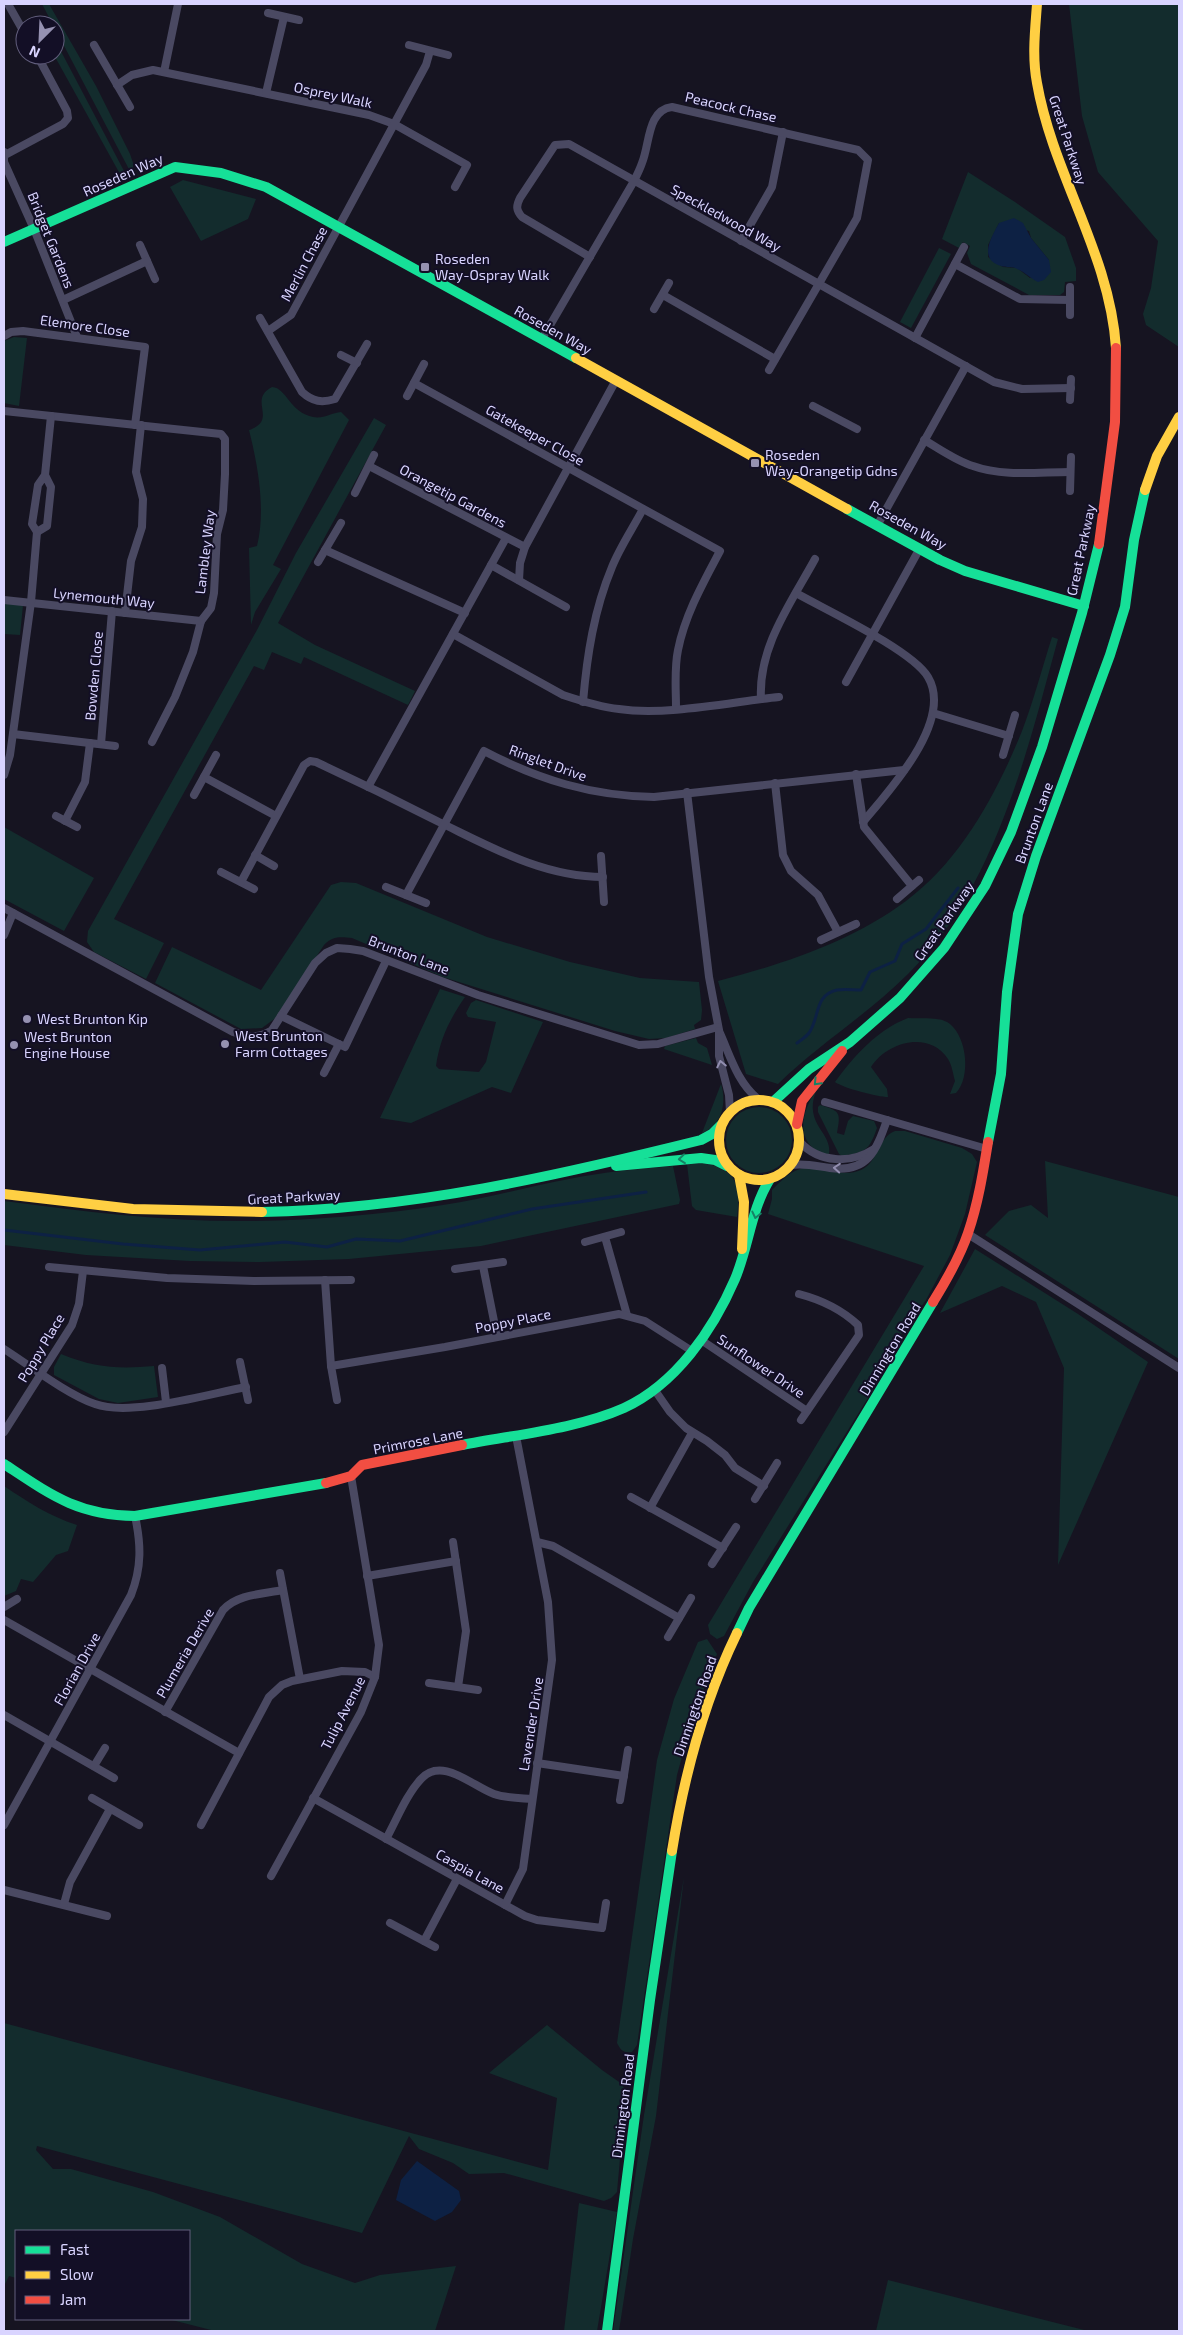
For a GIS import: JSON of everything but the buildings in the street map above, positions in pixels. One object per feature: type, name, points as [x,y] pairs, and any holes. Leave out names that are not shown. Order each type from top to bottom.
[{"type":"street","points":[[8,4],[15,16]]},
{"type":"street","points":[[164,72],[178,4]]},
{"type":"street","name":"Great Parkway","points":[[773,1102],[812,1066],[848,1044],[894,1004],[926,971],[971,911],[994,871],[1022,807],[1044,745],[1084,606],[1102,523],[1116,424],[1116,353],[1110,299],[1097,258],[1057,157],[1041,103],[1034,63],[1037,4]]},
{"type":"street","points":[[268,13],[299,20]]},
{"type":"street","points":[[266,93],[284,17]]},
{"type":"street","points":[[94,45],[130,107]]},
{"type":"street","points":[[409,45],[448,55]]},
{"type":"street","points":[[338,227],[426,65],[430,51]]},
{"type":"street","points":[[4,158],[63,124],[68,118],[67,111],[42,65]]},
{"type":"street","name":"Osprey Walk","points":[[117,85],[142,72],[153,70],[369,115],[394,124],[467,165],[455,187]]},
{"type":"street","name":"Peacock Chase","points":[[634,181],[643,162],[653,121],[661,110],[672,106],[858,150],[868,160],[857,218],[818,284]]},
{"type":"street","name":"Peacock Chase","points":[[741,241],[772,187],[783,132]]},
{"type":"street","name":"Speckledwood Way","points":[[590,256],[522,217],[517,212],[516,204],[549,150],[555,145],[562,143],[569,144],[994,382],[1022,389],[1070,388]]},
{"type":"street","name":"Bridget Gardens","points":[[4,158],[77,337]]},
{"type":"street","name":"Roseden Way","points":[[4,242],[175,167],[187,167],[266,187],[920,548],[965,571],[1084,606]]},
{"type":"street","points":[[542,340],[634,181]]},
{"type":"street","name":"Merlin Chase","points":[[268,331],[291,315],[338,227]]},
{"type":"street","points":[[140,245],[155,279]]},
{"type":"street","points":[[915,338],[964,247]]},
{"type":"street","name":"Elemore Close","points":[[63,300],[147,261]]},
{"type":"street","points":[[955,264],[1020,299],[1070,300]]},
{"type":"street","points":[[654,309],[669,283]]},
{"type":"street","points":[[769,370],[818,284]]},
{"type":"street","points":[[1070,287],[1070,315]]},
{"type":"street","points":[[663,295],[775,359]]},
{"type":"street","points":[[260,318],[302,392],[312,400],[325,402],[335,398],[368,344]]},
{"type":"street","name":"Elemore Close","points":[[4,336],[11,332],[23,331],[145,347],[138,425]]},
{"type":"street","points":[[340,355],[357,363]]},
{"type":"street","points":[[407,396],[424,364]]},
{"type":"street","points":[[878,524],[966,366]]},
{"type":"street","points":[[1070,400],[1071,379]]},
{"type":"street","points":[[519,580],[520,562],[525,548],[616,380]]},
{"type":"street","name":"Gatekeeper Close","points":[[414,383],[720,551],[701,585],[682,634],[676,671],[676,708]]},
{"type":"street","points":[[813,406],[857,429]]},
{"type":"street","name":"Lambley Way","points":[[4,411],[221,434],[226,439],[223,510],[217,534],[214,593],[211,608],[201,621],[193,652],[175,696],[152,742]]},
{"type":"street","points":[[4,775],[10,755],[31,602],[37,532],[32,524],[38,485],[45,476],[50,416]]},
{"type":"street","name":"Brunton Lane","points":[[987,1149],[1000,1074],[1007,992],[1018,914],[1036,856],[1110,655],[1125,607],[1134,540],[1146,484],[1157,456],[1179,417]]},
{"type":"street","points":[[125,613],[131,561],[142,527],[143,499],[136,472],[138,425]]},
{"type":"street","points":[[924,440],[972,466],[996,471],[1070,472]]},
{"type":"street","points":[[355,492],[374,456]]},
{"type":"street","points":[[1070,457],[1070,491]]},
{"type":"street","name":"Orangetip Gardens","points":[[369,466],[525,548]]},
{"type":"street","points":[[37,532],[47,526],[52,487],[45,476]]},
{"type":"street","points":[[583,702],[588,649],[605,584],[612,564],[643,509]]},
{"type":"street","points":[[318,562],[341,523]]},
{"type":"street","points":[[368,786],[506,538]]},
{"type":"street","points":[[846,682],[920,548]]},
{"type":"street","points":[[325,550],[464,613]]},
{"type":"street","points":[[762,699],[762,672],[766,654],[774,634],[815,559]]},
{"type":"street","points":[[491,565],[566,607]]},
{"type":"street","points":[[796,593],[905,655],[928,676],[933,690],[933,714],[925,736],[904,770],[863,822]]},
{"type":"street","name":"Lynemouth Way","points":[[4,600],[201,621]]},
{"type":"street","name":"Bowden Close","points":[[101,744],[112,611]]},
{"type":"street","points":[[453,634],[547,688],[583,702],[619,710],[652,711],[779,697]]},
{"type":"street","points":[[933,714],[1009,736]]},
{"type":"street","points":[[1003,755],[1015,715]]},
{"type":"street","points":[[13,734],[115,746]]},
{"type":"street","points":[[65,820],[85,782],[90,743]]},
{"type":"street","name":"Ringlet Drive","points":[[406,895],[484,751],[536,775],[587,791],[624,796],[654,796],[904,770]]},
{"type":"street","points":[[194,795],[216,755]]},
{"type":"street","points":[[240,882],[304,765],[310,761],[368,786],[511,858],[583,877],[603,877]]},
{"type":"street","points":[[856,774],[864,828],[912,886]]},
{"type":"street","points":[[204,777],[276,816]]},
{"type":"street","points":[[775,783],[779,834],[783,855],[791,871],[818,895],[829,912],[838,932]]},
{"type":"street","points":[[687,792],[709,977],[718,1029],[719,1056],[729,1095],[730,1112]]},
{"type":"street","points":[[56,816],[76,827]]},
{"type":"street","points":[[255,856],[274,866]]},
{"type":"street","points":[[601,856],[604,902]]},
{"type":"street","points":[[221,872],[254,889]]},
{"type":"street","points":[[897,899],[919,880]]},
{"type":"street","points":[[386,887],[426,903]]},
{"type":"street","name":"Brunton Lane","points":[[4,908],[233,1032],[249,1037],[263,1036],[272,1030],[315,963],[326,953],[337,948],[350,949],[386,960],[478,995],[639,1045],[658,1044],[718,1029]]},
{"type":"street","points":[[4,934],[13,913]]},
{"type":"street","points":[[821,940],[856,924]]},
{"type":"street","points":[[281,1016],[345,1047],[386,960]]},
{"type":"street","points":[[718,1029],[739,1078],[747,1091],[758,1099]]},
{"type":"street","points":[[324,1073],[339,1044]]},
{"type":"street","name":"Great Parkway","points":[[800,1142],[797,1127],[798,1112],[802,1101],[848,1044]]},
{"type":"street","name":"Great Parkway","points":[[4,1194],[68,1204],[173,1212],[258,1213],[350,1208],[468,1193],[583,1170],[701,1140],[712,1134],[730,1112],[742,1103],[758,1099],[773,1102],[789,1112],[797,1127]]},
{"type":"street","points":[[825,1102],[987,1149]]},
{"type":"street","points":[[791,1165],[804,1163],[837,1169],[854,1168],[868,1161],[887,1120]]},
{"type":"street","name":"Great Parkway","points":[[721,1125],[719,1147],[729,1166]]},
{"type":"street","points":[[739,1175],[754,1180],[770,1179],[778,1176],[791,1165],[797,1154],[800,1142],[814,1154],[838,1159],[855,1158],[874,1148]]},
{"type":"street","name":"Dinnington Road","points":[[607,2331],[650,2000],[679,1807],[707,1704],[723,1662],[749,1608],[945,1283],[968,1234],[979,1192],[987,1149]]},
{"type":"street","name":"Great Parkway","points":[[583,1170],[702,1158],[715,1160],[729,1166],[739,1175]]},
{"type":"street","name":"Primrose Lane","points":[[739,1175],[744,1197],[741,1230],[742,1252]]},
{"type":"street","name":"Primrose Lane","points":[[4,1464],[76,1508],[90,1513],[135,1516],[337,1481],[350,1476],[362,1465],[516,1436],[608,1414],[637,1400],[654,1389],[681,1364],[701,1340],[731,1288],[753,1225],[761,1193],[770,1179]]},
{"type":"street","points":[[585,1242],[621,1232]]},
{"type":"street","points":[[968,1234],[1179,1368]]},
{"type":"street","points":[[605,1237],[627,1315]]},
{"type":"street","points":[[455,1269],[503,1262]]},
{"type":"street","points":[[483,1266],[497,1336]]},
{"type":"street","points":[[49,1268],[167,1278],[352,1280]]},
{"type":"street","name":"Poppy Place","points":[[4,1432],[72,1325],[79,1304],[84,1271]]},
{"type":"street","points":[[325,1280],[331,1366],[337,1400]]},
{"type":"street","name":"Sunflower Drive","points":[[799,1294],[820,1300],[858,1325],[859,1335],[801,1420]]},
{"type":"street","name":"Poppy Place","points":[[331,1366],[445,1347],[619,1314],[645,1321],[692,1351]]},
{"type":"street","name":"Sunflower Drive","points":[[701,1340],[807,1412]]},
{"type":"street","points":[[4,1349],[78,1396],[104,1407],[126,1408],[246,1387]]},
{"type":"street","points":[[240,1362],[248,1400]]},
{"type":"street","points":[[162,1368],[166,1402]]},
{"type":"street","points":[[654,1389],[670,1412],[692,1433],[707,1441],[725,1456],[735,1468],[764,1486]]},
{"type":"street","points":[[650,1508],[692,1433]]},
{"type":"street","name":"Lavender Drive","points":[[505,1905],[523,1869],[552,1660],[548,1602],[516,1436]]},
{"type":"street","points":[[755,1499],[778,1463]]},
{"type":"street","name":"Tulip Avenue","points":[[270,1876],[361,1712],[376,1677],[379,1645],[350,1476]]},
{"type":"street","points":[[631,1497],[723,1548]]},
{"type":"street","name":"Florian Drive","points":[[4,1825],[127,1605],[136,1582],[141,1556],[135,1516]]},
{"type":"street","points":[[712,1564],[736,1527]]},
{"type":"street","points":[[453,1542],[466,1631],[458,1687]]},
{"type":"street","points":[[537,1542],[553,1546],[679,1618]]},
{"type":"street","points":[[367,1576],[456,1561]]},
{"type":"street","points":[[280,1573],[300,1679]]},
{"type":"street","name":"Plumeria Derive","points":[[165,1712],[228,1604],[237,1599],[283,1590]]},
{"type":"street","points":[[668,1637],[691,1598]]},
{"type":"street","points":[[4,1608],[17,1599]]},
{"type":"street","points":[[4,1620],[239,1753]]},
{"type":"street","points":[[201,1826],[269,1698],[282,1685],[300,1679],[352,1670],[365,1672],[376,1677]]},
{"type":"street","points":[[429,1683],[478,1690]]},
{"type":"street","points":[[4,1715],[114,1778]]},
{"type":"street","points":[[94,1766],[104,1748]]},
{"type":"street","points":[[620,1800],[628,1750]]},
{"type":"street","points":[[537,1763],[624,1776]]},
{"type":"street","points":[[386,1838],[417,1784],[431,1772],[437,1770],[451,1773],[496,1795],[532,1799]]},
{"type":"street","points":[[92,1798],[139,1825]]},
{"type":"street","name":"Caspia Lane","points":[[313,1798],[457,1879],[537,1920],[602,1928],[606,1903]]},
{"type":"street","points":[[64,1904],[70,1882],[110,1809]]},
{"type":"street","points":[[424,1941],[457,1879]]},
{"type":"street","points":[[4,1890],[107,1916]]},
{"type":"street","points":[[390,1923],[434,1947]]},
{"type":"green space","points":[[42,4],[49,4],[55,15],[48,15]]},
{"type":"green space","points":[[1069,4],[1179,4],[1179,347],[1146,325],[1143,314],[1151,288],[1158,241],[1098,172],[1082,116]]},
{"type":"green space","points":[[65,32],[96,86],[130,154],[133,163],[133,172],[131,173],[65,48]]},
{"type":"green space","points":[[65,59],[124,171],[124,174],[120,174],[60,65],[65,65]]},
{"type":"green space","points":[[968,172],[1065,237],[1076,268],[1076,281],[1065,282],[1064,292],[1060,295],[1029,295],[971,264],[967,253],[970,246],[963,242],[959,248],[942,239]],"holes":[[[999,223],[1029,231],[1031,238],[1049,260],[1030,278],[1017,268],[1003,267],[988,257],[988,245]]]},
{"type":"green space","points":[[183,180],[256,199],[248,219],[201,241],[170,187]]},
{"type":"green space","points":[[939,248],[951,254],[911,328],[900,322]]},
{"type":"green space","points":[[14,337],[27,338],[19,406],[4,403],[4,341]]},
{"type":"green space","points":[[272,387],[281,391],[293,406],[305,414],[321,417],[341,412],[349,420],[273,565],[281,569],[255,612],[251,625],[249,548],[257,546],[260,532],[261,503],[258,473],[249,430],[258,426],[262,421],[262,398],[265,392]]},
{"type":"green space","points":[[374,418],[386,425],[278,623],[315,645],[415,691],[408,705],[304,657],[301,664],[272,652],[264,670],[254,666],[114,919],[164,943],[146,979],[94,952],[87,942],[88,931],[257,630],[296,553]]},
{"type":"green space","points":[[4,603],[23,605],[20,635],[4,634]]},
{"type":"green space","points":[[1052,637],[1058,639],[1034,727],[1004,817],[986,860],[964,902],[938,940],[893,989],[778,1084],[746,1074],[718,981],[792,959],[863,928],[885,916],[906,901],[944,866],[975,824],[1001,778],[1022,731]]},
{"type":"green space","points":[[4,827],[94,878],[64,931],[4,899]]},
{"type":"green space","points":[[341,882],[356,883],[487,937],[570,962],[640,978],[699,982],[702,1010],[701,1020],[694,1025],[695,1029],[666,1038],[649,1039],[615,1031],[443,977],[352,938],[340,937],[324,945],[277,1017],[262,1028],[241,1029],[155,983],[172,947],[261,990],[331,885]]},
{"type":"green space","points":[[440,989],[465,997],[450,1021],[443,1038],[436,1066],[439,1069],[479,1072],[486,1062],[496,1022],[468,1017],[466,1013],[471,1003],[476,1000],[543,1022],[511,1093],[492,1087],[411,1123],[380,1118]]},
{"type":"green space","points":[[908,1018],[930,1018],[946,1021],[956,1030],[963,1048],[965,1068],[961,1086],[956,1093],[950,1094],[955,1081],[948,1059],[940,1050],[930,1044],[920,1042],[897,1046],[887,1051],[871,1067],[887,1089],[888,1097],[861,1092],[835,1082],[867,1044],[886,1029]]},
{"type":"green space","points":[[696,1038],[698,1043],[707,1048],[712,1065],[664,1049],[665,1046]]},
{"type":"green space","points":[[721,1084],[723,1106],[721,1113],[714,1125],[702,1133]]},
{"type":"green space","points":[[816,1091],[813,1112],[815,1120],[827,1140],[829,1155],[818,1151],[810,1145],[805,1137],[803,1128],[806,1109]]},
{"type":"green space","points":[[820,1105],[838,1113],[837,1133],[844,1135],[848,1121],[853,1116],[874,1121],[877,1128],[868,1146],[856,1153],[842,1156],[839,1154],[818,1112]]},
{"type":"green space","points":[[752,1107],[766,1107],[778,1112],[787,1121],[792,1133],[790,1153],[783,1164],[766,1173],[752,1173],[740,1168],[731,1159],[726,1147],[726,1133],[731,1121],[740,1112]]},
{"type":"green space","points":[[895,1131],[905,1131],[962,1148],[972,1154],[977,1162],[965,1214],[950,1255],[926,1300],[896,1341],[878,1382],[753,1582],[724,1636],[717,1639],[710,1634],[708,1625],[924,1266],[768,1214],[772,1190],[788,1175],[800,1169],[814,1168],[845,1173],[861,1170],[871,1162],[889,1134]]},
{"type":"green space","points":[[1045,1161],[1179,1197],[1179,1359],[985,1235],[1009,1211],[1031,1205],[1048,1218]]},
{"type":"green space","points":[[701,1163],[722,1169],[734,1180],[738,1196],[737,1217],[696,1210],[692,1206],[687,1164]]},
{"type":"green space","points":[[673,1166],[680,1200],[679,1204],[481,1246],[349,1259],[260,1262],[190,1261],[86,1255],[4,1245],[4,1201],[190,1220],[252,1221],[300,1219],[419,1209],[474,1200],[582,1177]]},
{"type":"green space","points":[[975,1249],[1078,1314],[1148,1362],[1058,1565],[1064,1368],[1036,1302],[1002,1286],[940,1313]]},
{"type":"green space","points":[[61,1354],[96,1365],[154,1366],[158,1397],[118,1403],[99,1399],[54,1375],[54,1367]]},
{"type":"green space","points":[[4,1486],[48,1513],[77,1525],[68,1551],[56,1555],[33,1582],[21,1579],[16,1591],[4,1596]]},
{"type":"green space","points":[[707,1639],[717,1654],[691,1724],[677,1775],[637,2045],[632,2052],[627,2052],[621,2050],[617,2043],[657,1760],[674,1699],[698,1642]]},
{"type":"green space","points":[[684,1877],[656,2116],[633,2239],[619,2331],[613,2331],[644,2115]]},
{"type":"green space","points":[[4,2023],[548,2170],[557,2098],[489,2073],[547,2025],[622,2084],[626,2092],[617,2192],[611,2198],[604,2201],[504,2173],[469,2174],[453,2163],[419,2149],[409,2136],[362,2233],[37,2146],[36,2150],[53,2169],[71,2169],[153,2192],[220,2217],[302,2264],[355,2283],[380,2275],[456,2266],[435,2331],[215,2331],[172,2320],[190,2320],[190,2230],[15,2230],[15,2278],[9,2276],[4,2286]]},
{"type":"green space","points":[[579,2203],[617,2212],[597,2331],[564,2331]]},
{"type":"green space","points":[[888,2280],[1088,2331],[876,2331]]},
{"type":"water","points":[[1014,218],[1023,223],[1031,238],[1049,260],[1051,272],[1044,280],[1038,282],[1020,270],[994,263],[990,258],[988,248],[999,223]]},
{"type":"water","points":[[417,2161],[459,2191],[461,2200],[452,2212],[435,2221],[396,2200],[401,2180]]},
{"type":"waterway","points":[[797,1043],[809,1033],[824,997],[837,990],[861,990],[870,972],[895,961],[902,944],[926,929],[958,888]]},
{"type":"waterway","points":[[4,1230],[123,1244],[200,1250],[285,1242],[327,1247],[356,1239],[400,1241],[532,1209],[646,1192]]},
{"type":"traffic: fast","points":[[4,242],[175,167],[221,173],[266,187],[576,358]]},
{"type":"traffic: fast","points":[[988,1142],[1001,1074],[1007,992],[1018,914],[1036,856],[1110,655],[1125,607],[1134,540],[1145,490]]},
{"type":"traffic: fast","points":[[847,509],[940,560],[965,571],[1084,606]]},
{"type":"traffic: fast","points":[[773,1102],[809,1069],[850,1042],[900,998],[944,948],[985,886],[1011,832],[1042,747],[1082,613],[1099,544]]},
{"type":"traffic: fast","points":[[262,1212],[318,1210],[373,1205],[538,1178],[701,1140],[712,1134],[721,1125]]},
{"type":"traffic: fast","points":[[616,1166],[701,1158],[715,1160],[727,1166]]},
{"type":"traffic: fast","points":[[462,1445],[544,1431],[606,1415],[643,1398],[660,1385],[691,1354],[716,1317],[735,1279],[758,1203],[770,1179]]},
{"type":"traffic: fast","points":[[737,1633],[749,1608],[933,1302]]},
{"type":"traffic: fast","points":[[4,1464],[65,1501],[97,1512],[115,1515],[135,1516],[326,1483]]},
{"type":"traffic: fast","points":[[607,2331],[650,2000],[672,1851]]},
{"type":"traffic: slow","points":[[1037,4],[1034,44],[1037,83],[1055,150],[1093,247],[1103,280],[1112,313],[1116,348]]},
{"type":"traffic: slow","points":[[576,358],[847,509]]},
{"type":"traffic: slow","points":[[1145,490],[1157,456],[1179,417]]},
{"type":"traffic: slow","points":[[751,1100],[767,1100],[788,1111],[799,1132],[799,1140],[799,1148],[788,1169],[767,1180],[751,1180],[737,1174],[725,1162],[719,1148],[719,1132],[725,1118],[737,1106],[751,1100]]},
{"type":"traffic: slow","points":[[739,1175],[744,1202],[742,1249]]},
{"type":"traffic: slow","points":[[4,1194],[133,1209],[262,1212]]},
{"type":"traffic: slow","points":[[672,1851],[689,1767],[705,1712],[737,1633]]},
{"type":"traffic: jam","points":[[1099,544],[1115,422],[1116,348]]},
{"type":"traffic: jam","points":[[797,1124],[802,1101],[842,1051]]},
{"type":"traffic: jam","points":[[933,1302],[957,1260],[972,1222],[988,1142]]},
{"type":"traffic: jam","points":[[326,1483],[351,1476],[362,1465],[462,1445]]},
{"type":"place","name":"Roseden Way-Ospray Walk","points":[[425,267]]},
{"type":"place","name":"Roseden Way-Orangetip Gdns","points":[[755,463]]},
{"type":"place","name":"West Brunton Kip","points":[[27,1019]]},
{"type":"place","name":"West Brunton Farm Cottages","points":[[225,1044]]},
{"type":"place","name":"West Brunton Engine House","points":[[14,1045]]}]
